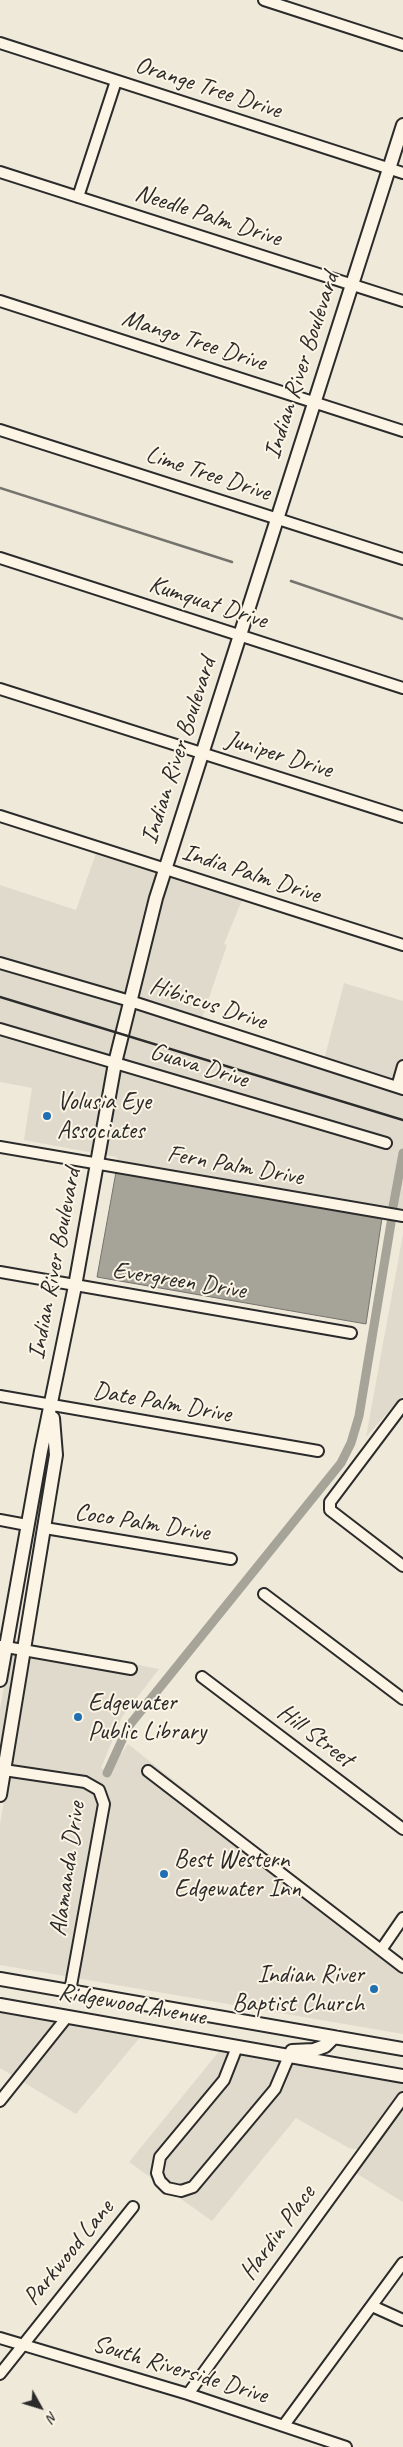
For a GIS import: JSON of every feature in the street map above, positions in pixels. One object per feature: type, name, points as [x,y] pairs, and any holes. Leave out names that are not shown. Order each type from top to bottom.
[{"type":"main road","name":"Indian River Boulevard","points":[[52,1405],[115,1063],[166,869],[403,125]]},
{"type":"main road","points":[[0,1680],[3,1646],[52,1405]]},
{"type":"main road","points":[[0,1795],[56,1455],[52,1405]]},
{"type":"main road","name":"Ridgewood Avenue","points":[[0,1979],[334,2037],[401,2051]]},
{"type":"main road","name":"Ridgewood Avenue","points":[[0,2005],[403,2076]]},
{"type":"main road","points":[[270,2052],[314,2050],[325,2046],[334,2037]]},
{"type":"street","points":[[264,0],[403,45]]},
{"type":"street","name":"Orange Tree Drive","points":[[0,43],[403,173]]},
{"type":"street","points":[[78,197],[116,81]]},
{"type":"street","name":"Needle Palm Drive","points":[[0,172],[403,301]]},
{"type":"street","name":"Mango Tree Drive","points":[[0,301],[403,431]]},
{"type":"street","name":"Lime Tree Drive","points":[[0,430],[403,559]]},
{"type":"street","name":"Kumquat Drive","points":[[0,558],[403,688]]},
{"type":"street","name":"Juniper Drive","points":[[0,689],[403,816]]},
{"type":"street","name":"India Palm Drive","points":[[0,816],[403,946]]},
{"type":"street","name":"Hibiscus Drive","points":[[0,963],[130,1001],[400,1088]]},
{"type":"street","name":"Guava Drive","points":[[0,1029],[386,1143]]},
{"type":"street","points":[[400,1088],[403,1066]]},
{"type":"street","name":"Fern Palm Drive","points":[[0,1148],[403,1216]]},
{"type":"street","name":"Evergreen Drive","points":[[0,1272],[351,1332]]},
{"type":"street","name":"Date Palm Drive","points":[[0,1396],[318,1450]]},
{"type":"street","points":[[403,1405],[330,1502],[330,1510],[403,1566]]},
{"type":"street","points":[[0,1520],[27,1525]]},
{"type":"street","name":"Coco Palm Drive","points":[[45,1528],[231,1559]]},
{"type":"street","points":[[264,1594],[403,1699]]},
{"type":"street","points":[[3,1646],[131,1670]]},
{"type":"street","name":"Hill Street","points":[[202,1677],[403,1829]]},
{"type":"street","name":"Alamanda Drive","points":[[4,1770],[85,1782],[99,1790],[104,1804],[70,1991]]},
{"type":"street","points":[[148,1771],[403,1967]]},
{"type":"street","points":[[381,1950],[403,1918]]},
{"type":"street","points":[[0,2101],[66,2017]]},
{"type":"street","points":[[237,2047],[224,2080],[160,2157],[157,2173],[160,2181],[168,2188],[181,2191],[193,2187],[275,2089],[289,2056]]},
{"type":"street","name":"Hardin Place","points":[[188,2394],[403,2098]]},
{"type":"street","name":"Parkwood Lane","points":[[0,2374],[133,2207]]},
{"type":"street","points":[[284,2425],[403,2263]]},
{"type":"street","points":[[372,2306],[403,2320]]},
{"type":"street","name":"South Riverside Drive","points":[[0,2338],[188,2394],[346,2447]]},
{"type":"shaded area","points":[[100,842],[162,861],[94,1153],[24,1140],[32,1088],[0,1082],[0,885],[76,910]]},
{"type":"shaded area","points":[[172,865],[247,888],[224,944],[227,945],[200,1024],[324,1060],[344,983],[403,1001],[403,1222],[116,1172],[117,1157],[104,1155],[120,1065],[161,900]]},
{"type":"shaded area","points":[[116,1172],[382,1218],[366,1324],[97,1277]]},
{"type":"shaded area","points":[[403,1234],[403,1395],[366,1437]]},
{"type":"shaded area","points":[[12,1640],[21,1642],[0,1766],[0,1709]]},
{"type":"shaded area","points":[[31,1644],[159,1669],[122,1717],[101,1768],[109,1771],[128,1744],[310,1889],[403,1958],[403,2034],[0,1965],[0,1824]]},
{"type":"shaded area","points":[[0,2011],[142,2035],[76,2114],[0,2068]]},
{"type":"shaded area","points":[[221,2049],[403,2082],[403,2202],[346,2167],[360,2150],[349,2148],[296,2118],[212,2221],[129,2162]]},
{"type":"waterway","points":[[0,488],[232,562]]},
{"type":"waterway","points":[[291,581],[403,619]]},
{"type":"waterway","points":[[393,1207],[403,1153]]},
{"type":"waterway","points":[[107,1773],[128,1727],[341,1463],[351,1443],[359,1416],[391,1223]]},
{"type":"railway","points":[[0,997],[403,1120]]},
{"type":"place","name":"Volusia Eye Associates","points":[[47,1116]]},
{"type":"place","name":"Edgewater Public Library","points":[[78,1717]]},
{"type":"place","name":"Best Western Edgewater Inn","points":[[164,1874]]},
{"type":"place","name":"Indian River Baptist Church","points":[[374,1989]]}]
